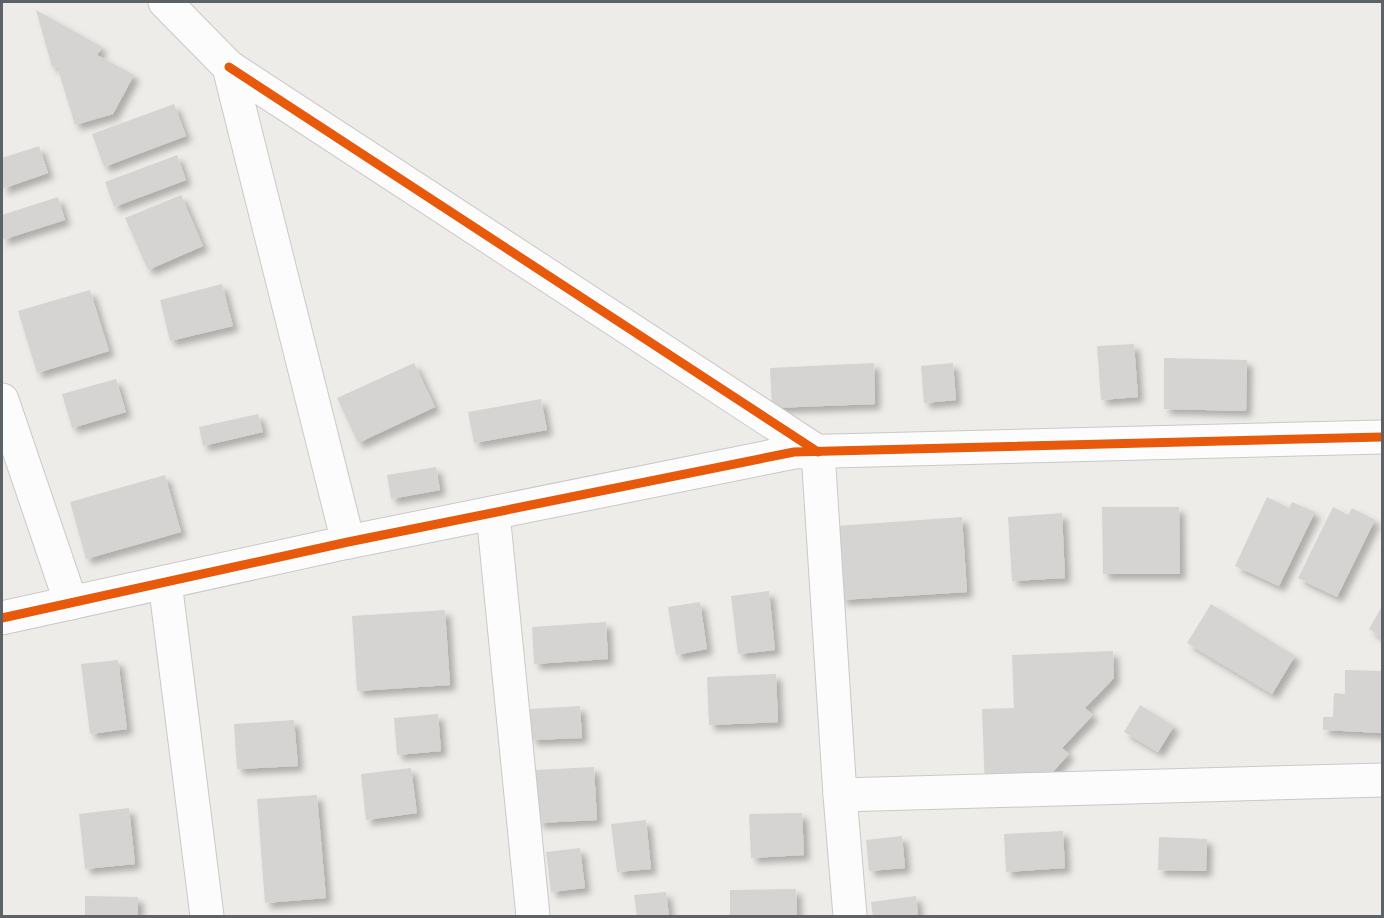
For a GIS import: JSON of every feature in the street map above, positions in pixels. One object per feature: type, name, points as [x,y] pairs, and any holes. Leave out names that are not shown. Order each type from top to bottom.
[{"type":"street","points":[[165,2],[230,67],[818,452]]},
{"type":"street","points":[[230,67],[348,542]]},
{"type":"street","points":[[2,400],[71,603]]},
{"type":"street","points":[[2,618],[348,542],[794,452],[1383,437]]},
{"type":"street","points":[[818,452],[850,916]]},
{"type":"street","points":[[493,513],[533,916]]},
{"type":"street","points":[[165,582],[207,916]]},
{"type":"street","points":[[840,795],[1383,780]]},
{"type":"building","points":[[36,10],[102,47],[97,55],[134,75],[113,114],[75,125],[57,66],[52,67]]},
{"type":"building","points":[[174,104],[186,136],[104,167],[92,134]]},
{"type":"building","points":[[39,146],[48,173],[2,189],[2,158]]},
{"type":"building","points":[[177,155],[186,180],[114,207],[105,182]]},
{"type":"building","points":[[181,195],[203,246],[148,270],[125,218]]},
{"type":"building","points":[[58,197],[65,220],[2,240],[2,215]]},
{"type":"building","points":[[222,284],[233,326],[170,341],[160,300]]},
{"type":"building","points":[[90,290],[109,351],[37,373],[18,311]]},
{"type":"building","points":[[1134,344],[1138,397],[1101,400],[1097,346]]},
{"type":"building","points":[[1164,358],[1247,360],[1246,411],[1164,409]]},
{"type":"building","points":[[414,363],[435,407],[358,443],[337,398]]},
{"type":"building","points":[[874,363],[875,404],[772,408],[770,368]]},
{"type":"building","points":[[953,363],[956,400],[924,403],[921,366]]},
{"type":"building","points":[[116,379],[126,412],[72,428],[62,394]]},
{"type":"building","points":[[541,399],[547,430],[474,443],[468,412]]},
{"type":"building","points":[[258,414],[263,432],[203,446],[199,427]]},
{"type":"building","points":[[436,467],[440,490],[391,499],[387,475]]},
{"type":"building","points":[[165,475],[181,532],[86,559],[70,502]]},
{"type":"building","points":[[1267,497],[1289,508],[1292,502],[1315,512],[1279,586],[1235,566]]},
{"type":"building","points":[[1102,507],[1179,507],[1180,574],[1103,574]]},
{"type":"building","points":[[1333,507],[1348,515],[1352,508],[1375,520],[1337,597],[1298,578]]},
{"type":"building","points":[[1062,513],[1065,578],[1012,581],[1008,517]]},
{"type":"building","points":[[962,517],[967,592],[841,600],[836,526]]},
{"type":"building","points":[[769,591],[775,650],[738,654],[731,596]]},
{"type":"building","points":[[700,602],[707,649],[676,655],[668,607]]},
{"type":"building","points":[[1211,604],[1295,656],[1272,694],[1187,643]]},
{"type":"building","points":[[1382,606],[1382,638],[1369,629]]},
{"type":"building","points":[[445,610],[450,685],[357,691],[352,616]]},
{"type":"building","points":[[606,622],[608,659],[534,664],[532,627]]},
{"type":"building","points":[[1113,651],[1114,678],[1085,708],[1093,715],[1062,748],[1069,754],[1041,785],[985,787],[982,709],[1014,708],[1012,655]]},
{"type":"building","points":[[118,660],[127,729],[90,734],[81,664]]},
{"type":"building","points":[[1345,670],[1382,671],[1382,733],[1323,730],[1323,717],[1333,717],[1334,693],[1345,694]]},
{"type":"building","points":[[776,674],[778,722],[709,725],[707,677]]},
{"type":"building","points":[[1140,705],[1174,726],[1158,752],[1124,732]]},
{"type":"building","points":[[580,706],[582,738],[531,740],[530,709]]},
{"type":"building","points":[[438,714],[441,751],[397,755],[394,718]]},
{"type":"building","points":[[294,720],[298,766],[237,769],[234,724]]},
{"type":"building","points":[[594,767],[597,820],[538,823],[535,770]]},
{"type":"building","points":[[411,768],[417,813],[366,820],[361,774]]},
{"type":"building","points":[[317,795],[326,898],[265,903],[257,799]]},
{"type":"building","points":[[129,808],[135,864],[85,869],[79,814]]},
{"type":"building","points":[[802,813],[804,855],[751,858],[749,814]]},
{"type":"building","points":[[646,820],[651,869],[617,872],[611,824]]},
{"type":"building","points":[[1063,831],[1065,868],[1006,872],[1004,834]]},
{"type":"building","points":[[902,836],[905,868],[869,871],[866,840]]},
{"type":"building","points":[[1159,837],[1207,839],[1206,871],[1158,870]]},
{"type":"building","points":[[580,848],[585,888],[551,892],[546,852]]},
{"type":"building","points":[[796,889],[797,916],[730,916],[730,890]]},
{"type":"building","points":[[666,892],[669,916],[637,916],[634,895]]},
{"type":"building","points":[[85,896],[138,897],[138,916],[85,916]]},
{"type":"building","points":[[916,896],[918,916],[873,916],[871,902]]},
{"type":"cycle path","points":[[229,67],[818,452]]},
{"type":"cycle path","points":[[2,618],[348,542],[794,452],[1382,437]]}]
